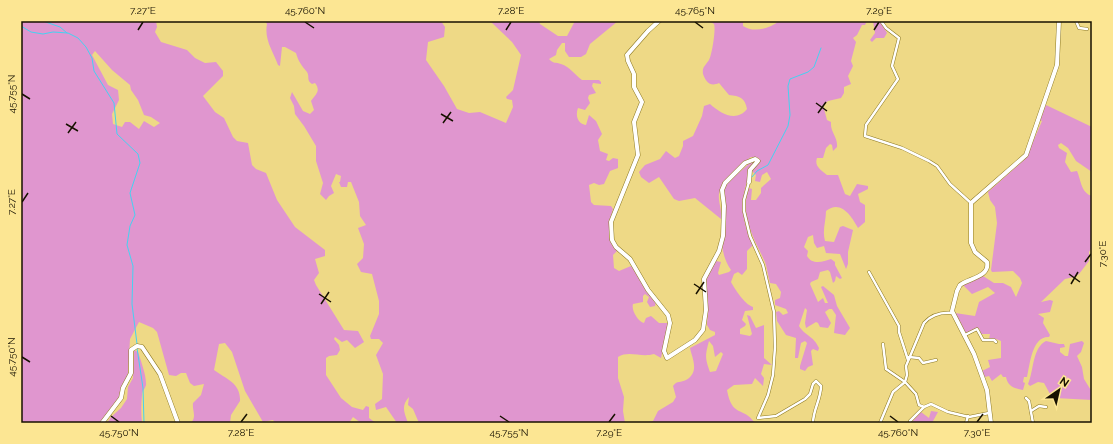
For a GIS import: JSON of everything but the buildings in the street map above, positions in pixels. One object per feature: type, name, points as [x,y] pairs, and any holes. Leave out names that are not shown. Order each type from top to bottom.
[{"type":"street","points":[[659,21],[627,55],[634,74],[634,87],[642,102],[634,122],[638,155],[611,222],[612,240],[616,248],[630,259],[648,290],[668,315],[670,323],[664,350],[666,358],[695,340],[703,330],[706,310],[704,279],[719,251],[723,236],[724,206],[722,190],[725,183],[745,163],[756,159],[758,161],[750,170],[749,182],[744,200],[744,211],[750,236],[763,265],[774,312],[775,347],[773,375],[768,395],[758,418],[776,416],[805,399],[810,394],[814,381],[816,381],[821,386],[820,397],[814,414],[813,423]]},
{"type":"street","points":[[881,21],[886,28],[898,38],[892,66],[898,79],[866,125],[865,136],[909,151],[937,166],[950,184],[971,203],[971,243],[973,250],[985,260],[987,266],[983,274],[960,285],[953,311],[965,335],[988,390],[991,423]]},
{"type":"street","points":[[971,203],[1026,155],[1057,65],[1060,30],[1059,21]]},
{"type":"street","points":[[1076,21],[1077,26],[1087,29]]},
{"type":"street","points":[[869,272],[899,326],[899,332],[908,360]]},
{"type":"street","points":[[880,423],[892,392],[905,382],[907,375],[906,366],[925,321],[939,314],[953,311]]},
{"type":"street","points":[[965,335],[977,329],[982,339],[994,340],[996,342]]},
{"type":"street","points":[[883,344],[886,368],[905,382],[916,394],[919,405],[924,407]]},
{"type":"street","points":[[102,423],[121,398],[123,388],[131,373],[131,350],[137,346],[142,347],[160,374],[178,423]]},
{"type":"street","points":[[910,357],[919,358],[923,363],[936,360]]},
{"type":"street","points":[[1026,398],[1030,400],[1033,423]]},
{"type":"street","points":[[910,421],[924,407],[931,404],[948,412],[968,416],[989,413]]},
{"type":"street","points":[[1032,411],[1039,406],[1046,407]]},
{"type":"street","points":[[966,423],[968,416]]},
{"type":"shaded area","points":[[21,21],[156,21],[157,27],[155,32],[161,42],[187,50],[195,58],[205,63],[216,62],[223,71],[223,76],[203,96],[215,112],[224,118],[233,137],[237,141],[248,143],[252,165],[256,169],[266,173],[277,200],[295,227],[325,250],[325,256],[315,259],[319,273],[314,280],[316,285],[344,330],[358,331],[364,342],[355,348],[347,340],[342,342],[335,337],[334,339],[339,345],[340,350],[337,355],[326,358],[326,375],[341,398],[352,407],[363,410],[366,406],[369,407],[369,418],[376,423],[361,423],[353,417],[349,423],[275,423],[273,420],[263,422],[245,391],[232,352],[225,343],[219,344],[214,370],[232,382],[238,390],[240,401],[231,415],[230,423],[191,423],[194,416],[193,403],[201,395],[204,384],[194,386],[190,383],[186,373],[181,373],[176,376],[169,375],[157,332],[153,328],[139,322],[130,339],[128,374],[120,396],[101,423],[21,423]],"holes":[[[95,51],[112,70],[130,85],[131,90],[138,100],[144,115],[151,117],[160,123],[154,127],[144,121],[139,129],[130,122],[125,122],[122,127],[113,124],[112,114],[119,100],[118,90],[108,85],[92,55]]]},
{"type":"shaded area","points":[[265,21],[441,21],[445,27],[444,37],[428,42],[426,60],[444,86],[457,109],[469,113],[480,112],[506,123],[513,107],[512,100],[507,99],[506,97],[513,90],[521,55],[512,42],[490,21],[539,21],[540,24],[558,36],[567,36],[575,21],[618,21],[590,44],[586,54],[581,57],[569,57],[565,51],[565,43],[562,43],[557,50],[556,55],[549,59],[550,61],[567,67],[582,80],[599,80],[601,82],[601,84],[593,83],[592,86],[596,93],[589,95],[588,98],[590,103],[585,110],[578,108],[577,117],[581,123],[586,125],[589,115],[596,121],[602,134],[598,140],[600,151],[608,154],[606,160],[609,161],[613,158],[618,159],[618,168],[610,171],[604,184],[599,185],[594,183],[589,185],[591,202],[594,205],[611,206],[613,209],[609,223],[609,237],[617,251],[613,255],[614,268],[619,271],[631,266],[656,301],[655,306],[650,307],[647,302],[649,297],[645,294],[643,296],[643,302],[633,304],[633,309],[639,320],[644,323],[646,318],[651,316],[659,323],[668,323],[661,358],[654,354],[626,354],[618,357],[618,378],[624,397],[623,411],[625,423],[419,423],[413,409],[408,405],[409,397],[404,406],[404,412],[408,423],[397,423],[386,407],[376,410],[375,404],[382,399],[383,374],[376,355],[383,343],[379,339],[371,339],[370,336],[379,314],[379,301],[372,274],[361,272],[357,264],[363,258],[364,244],[358,228],[366,225],[360,216],[359,202],[351,182],[348,182],[347,187],[341,187],[339,182],[341,176],[336,174],[331,186],[334,193],[326,200],[320,194],[323,183],[316,161],[316,146],[295,114],[294,106],[290,98],[292,92],[303,111],[310,114],[314,110],[311,101],[318,88],[315,83],[312,84],[309,81],[308,74],[300,63],[296,53],[282,47],[280,66],[278,65],[268,40],[266,30],[267,24]]},
{"type":"shaded area","points":[[710,21],[743,21],[743,26],[756,30],[766,28],[779,21],[867,21],[865,25],[862,25],[857,35],[853,38],[856,42],[851,61],[853,66],[848,76],[851,84],[844,87],[844,93],[841,98],[828,101],[823,105],[827,120],[831,122],[837,147],[833,151],[832,145],[830,144],[826,148],[823,158],[817,158],[816,161],[819,168],[827,175],[838,175],[845,194],[850,196],[857,184],[868,186],[868,189],[858,194],[860,202],[865,205],[865,222],[858,228],[853,219],[841,208],[831,208],[826,211],[824,230],[825,241],[834,242],[840,227],[843,226],[853,230],[846,269],[840,254],[826,253],[824,246],[817,248],[814,243],[813,235],[808,237],[804,247],[808,251],[807,256],[812,261],[821,262],[831,259],[835,262],[835,265],[842,278],[840,279],[836,276],[833,283],[828,270],[820,272],[818,279],[810,284],[818,302],[823,298],[825,303],[828,303],[821,287],[823,286],[834,295],[837,306],[850,328],[845,335],[834,333],[836,315],[832,309],[829,309],[825,312],[831,323],[828,328],[820,327],[816,322],[806,328],[805,323],[807,310],[805,308],[799,326],[817,344],[819,348],[818,351],[813,349],[811,351],[813,365],[808,367],[805,371],[800,369],[800,366],[807,343],[805,341],[801,343],[798,358],[795,358],[796,338],[786,335],[777,321],[776,312],[779,311],[783,315],[788,313],[786,309],[775,305],[775,300],[780,298],[781,292],[776,284],[770,283],[765,262],[752,235],[747,217],[746,198],[749,188],[752,189],[751,200],[756,200],[761,193],[761,188],[771,179],[767,172],[762,175],[760,182],[755,181],[756,175],[752,171],[759,163],[759,158],[751,157],[747,160],[724,185],[719,194],[721,219],[695,198],[679,201],[674,199],[659,177],[649,183],[641,177],[639,172],[645,165],[660,159],[666,151],[675,158],[679,156],[683,146],[683,141],[693,136],[702,116],[704,106],[710,104],[718,111],[733,116],[743,113],[747,109],[745,102],[741,98],[729,95],[719,83],[711,84],[704,77],[703,70],[710,57],[714,36],[714,24]]},
{"type":"shaded area","points":[[873,21],[880,21],[887,33],[884,38],[876,38],[872,42],[870,40],[875,33]]},
{"type":"shaded area","points":[[1046,105],[1092,127],[1092,172],[1076,161],[1068,148],[1061,143],[1058,145],[1059,148],[1067,153],[1065,162],[1071,172],[1077,171],[1083,189],[1092,196],[1092,247],[1089,252],[1089,261],[1079,274],[1065,279],[1041,302],[1050,300],[1053,301],[1050,312],[1038,314],[1044,318],[1043,323],[1050,335],[1049,337],[1043,338],[1035,346],[1027,377],[1024,377],[1023,382],[1025,383],[1023,390],[1012,386],[1008,383],[1006,377],[1003,377],[1001,374],[992,381],[989,376],[985,377],[982,371],[990,367],[988,360],[1001,358],[1001,341],[989,339],[990,334],[981,334],[979,328],[965,333],[955,313],[975,316],[979,302],[995,293],[988,287],[972,294],[963,285],[983,276],[994,283],[1003,283],[1011,287],[1016,297],[1022,283],[1020,278],[1013,271],[992,272],[991,270],[997,223],[995,207],[990,200],[988,192],[1026,158],[1042,121],[1040,120]]},
{"type":"shaded area","points":[[752,161],[756,162],[747,182],[743,203],[745,224],[753,245],[747,251],[747,269],[742,275],[738,272],[734,274],[731,282],[743,300],[753,307],[753,310],[745,311],[742,320],[746,324],[740,329],[740,334],[750,336],[752,334],[747,315],[750,316],[756,328],[764,325],[764,358],[772,365],[764,364],[761,374],[764,378],[763,386],[755,378],[752,384],[734,385],[727,390],[732,405],[738,411],[751,418],[755,423],[644,423],[653,421],[658,411],[673,402],[676,397],[673,386],[676,383],[686,380],[693,373],[694,365],[690,348],[715,335],[715,332],[710,330],[707,325],[708,308],[705,281],[716,261],[721,262],[718,273],[719,275],[731,270],[726,262],[723,252],[721,232],[723,191],[726,184]],"holes":[[[709,341],[713,346],[715,357],[721,352],[723,354],[716,371],[710,372],[706,357]]]},
{"type":"shaded area","points":[[1046,341],[1064,344],[1065,347],[1060,348],[1060,352],[1065,356],[1068,356],[1070,344],[1082,341],[1084,343],[1081,352],[1077,356],[1082,367],[1084,379],[1092,392],[1092,400],[1055,398],[1050,394],[1044,383],[1038,382],[1030,386],[1028,384],[1038,349],[1041,344]]},
{"type":"shaded area","points":[[134,350],[138,352],[146,380],[142,393],[142,423],[107,423],[127,399],[128,387],[133,378]]},
{"type":"shaded area","points":[[931,411],[938,412],[932,423],[911,423],[921,412],[929,418]]},
{"type":"waterway","points":[[43,21],[60,27],[67,33]]},
{"type":"waterway","points":[[21,26],[31,32],[43,34],[53,32],[68,33],[78,38],[86,47],[92,58],[94,71],[114,103],[117,134],[138,154],[140,163],[130,193],[135,215],[130,226],[127,245],[133,266],[132,304],[137,344]]},
{"type":"waterway","points":[[752,177],[757,171],[768,165],[788,126],[790,115],[788,86],[790,79],[808,72],[814,67],[821,48]]},
{"type":"waterway","points":[[137,348],[143,388],[144,423]]}]
